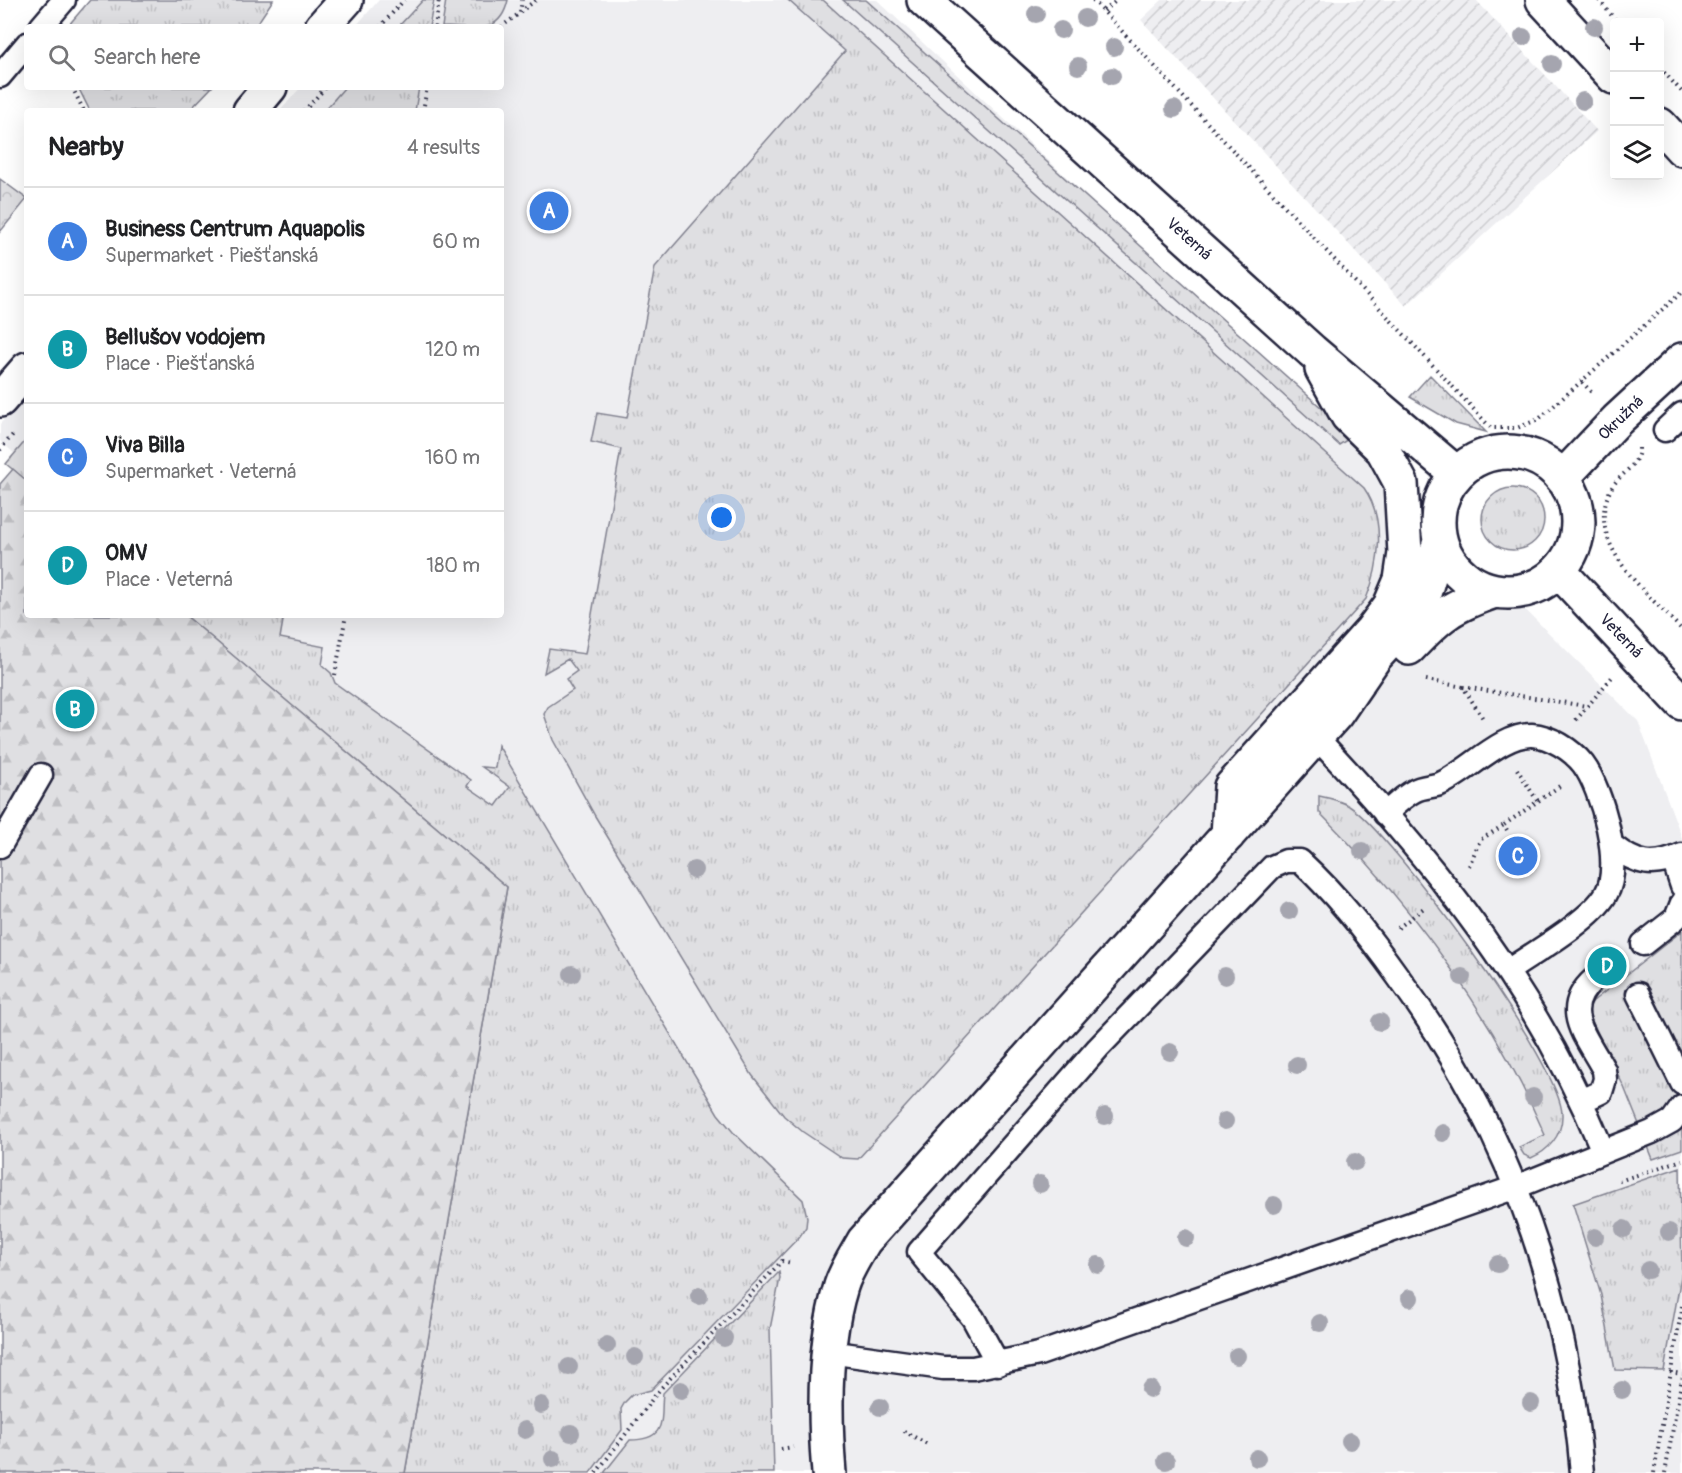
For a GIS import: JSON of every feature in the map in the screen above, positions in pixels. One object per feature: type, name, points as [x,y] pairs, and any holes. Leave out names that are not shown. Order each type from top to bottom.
[{"type":"street","points":[[325,24],[346,0]]},
{"type":"street","name":"Veterná","points":[[924,0],[1312,351],[1457,474]]},
{"type":"street","points":[[1543,0],[1610,73]]},
{"type":"street","points":[[252,108],[268,90]]},
{"type":"street","points":[[1660,126],[1682,149]]},
{"type":"street","points":[[1228,835],[1231,787],[1372,630],[1390,606],[1401,580],[1405,553],[1401,483],[1383,450],[1348,416],[1312,351]]},
{"type":"street","name":"Okružná","points":[[1563,477],[1617,420],[1682,360]]},
{"type":"street","points":[[0,400],[24,372]]},
{"type":"street","points":[[1517,452],[1542,460],[1563,477],[1576,504],[1579,525],[1575,545],[1559,571],[1529,589],[1518,592],[1495,591],[1463,577],[1449,561],[1440,541],[1438,520],[1440,504],[1457,474],[1478,458],[1491,454],[1517,452]]},
{"type":"street","points":[[829,1473],[826,1443],[829,1352],[842,1284],[864,1241],[1326,725],[1376,657],[1418,607],[1427,587],[1440,541]]},
{"type":"street","name":"Veterná","points":[[1559,571],[1682,703]]},
{"type":"street","points":[[1326,725],[1391,668],[1441,614],[1458,604],[1495,591]]},
{"type":"lane","points":[[44,24],[64,0]]},
{"type":"lane","points":[[0,76],[24,48]]},
{"type":"lane","points":[[1665,430],[1682,414]]},
{"type":"lane","points":[[1326,725],[1385,814],[1449,888],[1509,970],[1582,1101],[1603,1151]]},
{"type":"lane","points":[[1385,814],[1415,790],[1440,784],[1512,739],[1532,735],[1554,741],[1583,764],[1593,785],[1613,846],[1613,873],[1607,894],[1594,908],[1509,970]]},
{"type":"lane","points":[[0,846],[41,775]]},
{"type":"lane","points":[[1613,846],[1626,856],[1643,864],[1677,857],[1682,886]]},
{"type":"lane","points":[[998,1364],[973,1318],[919,1252],[1098,1048],[1272,867],[1286,861],[1300,861],[1344,906],[1376,945],[1439,1034],[1473,1093],[1504,1155],[1548,1280],[1579,1437],[1582,1473]]},
{"type":"lane","points":[[1643,944],[1676,918],[1682,903]]},
{"type":"lane","points":[[1582,1101],[1601,1092],[1605,1079],[1604,1070],[1577,1019],[1575,1005],[1580,991],[1594,980]]},
{"type":"lane","points":[[1638,994],[1682,1083]]},
{"type":"lane","points":[[829,1352],[943,1368],[998,1364],[1039,1354],[1516,1187],[1672,1121],[1682,1107]]},
{"type":"path","points":[[383,24],[404,0]]},
{"type":"path","points":[[435,24],[439,0]]},
{"type":"path","points":[[520,13],[522,0]]},
{"type":"path","points":[[504,25],[536,0]]},
{"type":"path","points":[[1093,0],[1486,424],[1496,429],[1528,425],[1582,382],[1682,292]]},
{"type":"path","points":[[1104,11],[1117,0]]},
{"type":"path","points":[[1599,0],[1614,18]]},
{"type":"path","points":[[1663,72],[1682,92]]},
{"type":"path","points":[[74,90],[82,108]]},
{"type":"path","points":[[307,108],[323,90]]},
{"type":"path","points":[[424,108],[426,90]]},
{"type":"path","points":[[1636,442],[1639,447],[1637,459],[1618,478],[1607,497],[1603,517],[1606,537],[1615,557],[1682,630]]},
{"type":"path","points":[[335,675],[345,618]]},
{"type":"path","points":[[1462,687],[1586,706]]},
{"type":"path","points":[[1376,945],[1465,875],[1480,840],[1504,825]]},
{"type":"path","points":[[596,1473],[660,1389],[782,1261],[792,1263]]},
{"type":"path","points":[[1654,1473],[1682,1306]]},
{"type":"path","points":[[1665,1473],[1682,1376],[1670,1372]]},
{"type":"path","points":[[904,1431],[927,1444]]},
{"type":"shaded area","points":[[379,0],[877,0],[1469,554],[1638,721],[1682,838],[1682,1473],[421,1473],[209,618],[504,618],[504,108],[283,108],[298,90],[504,90],[504,24],[358,24]]},
{"type":"shaded area","points":[[1162,0],[1476,0],[1597,131],[1406,306],[1141,20]]},
{"type":"shaded area","points":[[24,397],[24,461],[0,441],[0,424]]},
{"type":"green space","points":[[90,0],[273,0],[257,24],[70,24]]},
{"type":"green space","points":[[423,0],[434,0],[430,24],[401,24]]},
{"type":"green space","points":[[446,0],[508,0],[504,12],[493,24],[442,24]]},
{"type":"green space","points":[[788,0],[823,0],[1364,488],[1376,514],[1379,543],[1375,572],[1366,599],[858,1159],[842,1158],[803,1132],[784,1116],[752,1075],[595,816],[553,740],[544,714],[548,707],[573,690],[566,679],[577,671],[568,659],[544,673],[549,649],[585,654],[621,449],[591,442],[597,413],[627,418],[655,267],[845,51]]},
{"type":"green space","points":[[843,0],[866,0],[1353,436],[1339,445]]},
{"type":"green space","points":[[80,90],[209,90],[192,108],[88,108]]},
{"type":"green space","points":[[342,90],[418,90],[416,108],[327,108]]},
{"type":"green space","points":[[0,179],[24,197],[24,203],[0,232]]},
{"type":"green space","points":[[1430,375],[1486,432],[1456,424],[1410,397]]},
{"type":"green space","points":[[24,443],[24,479],[6,464]]},
{"type":"green space","points":[[13,469],[24,478],[24,618],[189,618],[507,887],[405,1473],[0,1473],[0,484]]},
{"type":"green space","points":[[1513,488],[1525,490],[1535,497],[1542,507],[1544,519],[1542,531],[1535,541],[1525,548],[1513,550],[1501,548],[1491,541],[1484,531],[1482,519],[1484,507],[1491,497],[1501,490]]},
{"type":"green space","points":[[189,618],[283,618],[280,638],[325,647],[322,665],[331,673],[335,683],[471,780],[467,786],[496,806],[510,787],[482,767],[495,768],[498,745],[718,1114],[733,1132],[803,1200],[807,1217],[806,1227],[800,1236],[651,1390],[632,1395],[625,1402],[621,1409],[622,1430],[590,1473],[405,1473],[507,887]]},
{"type":"green space","points":[[1319,796],[1349,806],[1371,825],[1436,904],[1507,1004],[1536,1052],[1555,1090],[1562,1116],[1557,1136],[1537,1155],[1531,1158],[1524,1155],[1519,1147],[1545,1135],[1524,1090],[1475,1004],[1417,923],[1386,885],[1319,812]]},
{"type":"green space","points":[[1682,931],[1682,1149],[1653,1159],[1624,1087],[1588,1013],[1588,1005]]},
{"type":"green space","points":[[1680,1167],[1682,1271],[1664,1371],[1615,1370],[1601,1295],[1573,1204]]},
{"type":"green space","points":[[779,1272],[780,1278],[770,1329],[774,1473],[604,1473],[630,1440],[642,1439],[657,1432],[662,1419],[663,1393]]},
{"type":"place","name":"Business Centrum Aquapolis","points":[[549,211]]},
{"type":"place","name":"Bellušov vodojem","points":[[75,709]]},
{"type":"place","name":"Viva Billa","points":[[1518,856]]},
{"type":"place","name":"OMV","points":[[1607,966]]}]
